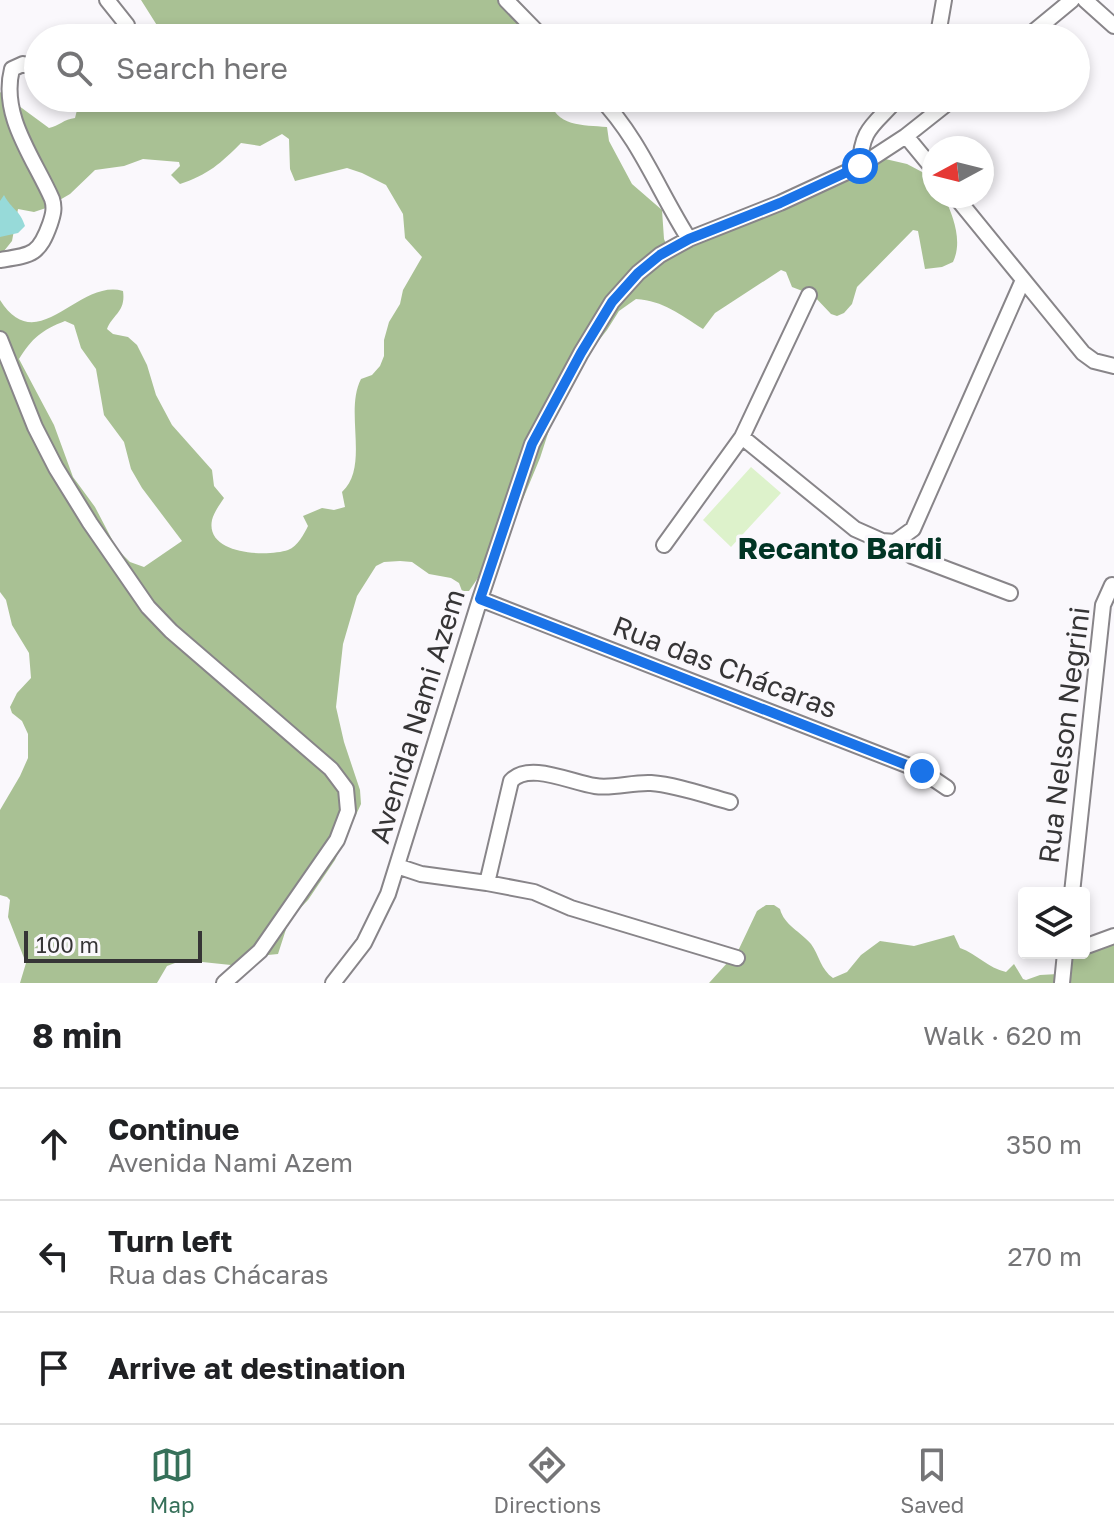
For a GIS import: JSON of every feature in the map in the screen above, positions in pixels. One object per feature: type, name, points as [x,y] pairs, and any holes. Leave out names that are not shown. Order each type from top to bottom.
[{"type":"street","points":[[107,0],[126,24]]},
{"type":"street","points":[[506,0],[529,24]]},
{"type":"street","points":[[940,24],[944,0]]},
{"type":"street","points":[[1043,24],[1072,0]]},
{"type":"street","points":[[1085,0],[1114,26]]},
{"type":"street","points":[[0,260],[23,257],[37,250],[44,241],[53,215],[52,200],[17,138],[4,102],[6,81],[12,69],[24,64]]},
{"type":"street","points":[[614,112],[689,239]]},
{"type":"street","points":[[860,166],[861,147],[871,126],[884,112]]},
{"type":"street","name":"Avenida Nami Azem","points":[[333,983],[364,943],[388,894],[532,444],[612,302],[638,273],[660,255],[689,239],[780,203],[860,166],[936,112]]},
{"type":"street","points":[[906,136],[922,155]]},
{"type":"street","points":[[965,208],[1083,353],[1094,361],[1114,366]]},
{"type":"street","points":[[895,542],[913,529],[919,517],[1023,280]]},
{"type":"street","points":[[664,545],[742,437],[809,295]]},
{"type":"street","points":[[0,339],[35,427],[56,468],[148,607],[171,631],[331,769],[346,789],[348,811],[337,840],[260,951],[224,983]]},
{"type":"street","points":[[742,437],[855,529],[882,541],[895,542],[912,556],[1010,593]]},
{"type":"street","name":"Rua Nelson Negrini","points":[[1073,887],[1103,605],[1112,585]]},
{"type":"street","name":"Rua das Chácaras","points":[[480,599],[922,771],[947,788]]},
{"type":"street","points":[[487,883],[511,781],[526,772],[593,786],[665,785],[730,802]]},
{"type":"street","points":[[397,866],[421,874],[534,892],[571,908],[737,958]]},
{"type":"street","points":[[1090,945],[1114,936]]},
{"type":"street","points":[[1062,983],[1065,959]]},
{"type":"green space","points":[[141,0],[498,0],[518,24],[156,24]]},
{"type":"green space","points":[[0,92],[49,128],[75,118],[76,112],[556,112],[571,123],[607,127],[609,141],[632,184],[662,210],[664,239],[670,253],[771,215],[881,158],[907,164],[922,172],[922,208],[949,208],[956,229],[957,246],[953,262],[925,269],[918,231],[913,230],[857,287],[852,304],[837,316],[831,314],[813,295],[792,287],[786,272],[781,270],[715,313],[703,329],[671,309],[646,300],[636,299],[619,311],[582,362],[553,418],[523,499],[469,591],[462,591],[459,583],[451,578],[429,574],[412,562],[400,561],[376,566],[357,596],[343,644],[336,707],[360,790],[361,804],[335,860],[308,900],[289,920],[278,954],[258,956],[231,965],[183,960],[167,966],[157,983],[20,983],[26,963],[8,917],[10,900],[0,895],[0,810],[28,758],[28,734],[10,707],[17,693],[31,678],[29,653],[12,625],[6,600],[0,592],[0,300],[14,316],[29,322],[44,320],[90,295],[106,290],[123,291],[121,308],[107,329],[113,334],[128,337],[137,345],[156,395],[172,425],[212,470],[214,486],[224,498],[213,517],[212,532],[227,547],[240,551],[278,552],[292,548],[300,540],[308,526],[303,516],[322,508],[334,510],[345,507],[342,492],[350,481],[356,454],[356,392],[361,379],[372,375],[380,366],[389,322],[422,257],[405,238],[403,214],[386,185],[347,168],[295,181],[290,169],[289,139],[282,134],[260,146],[241,143],[214,168],[180,184],[171,175],[180,166],[179,162],[143,159],[124,166],[95,170],[70,194],[46,208],[34,212],[18,209],[12,241],[0,256]],"holes":[[[65,321],[74,325],[81,348],[96,369],[104,415],[124,442],[131,469],[142,488],[182,541],[144,567],[130,562],[117,549],[95,507],[73,477],[54,425],[19,359],[33,340]]]},
{"type":"green space","points":[[751,467],[781,493],[731,547],[703,520]]},
{"type":"green space","points":[[766,905],[780,909],[789,924],[811,944],[823,967],[833,978],[847,972],[861,955],[880,941],[914,946],[954,935],[960,948],[1006,972],[1014,964],[1026,980],[1058,974],[1070,959],[1090,959],[1090,950],[1114,945],[1114,983],[709,983],[738,951],[757,911]]},
{"type":"water","points":[[4,195],[25,226],[18,233],[0,237],[0,201]]},
{"type":"district","name":"Recanto Bardi","points":[[840,549]]},
{"type":"route","points":[[860,166],[780,203],[689,239],[660,255],[638,273],[612,302],[532,444],[480,599],[922,771]]}]
